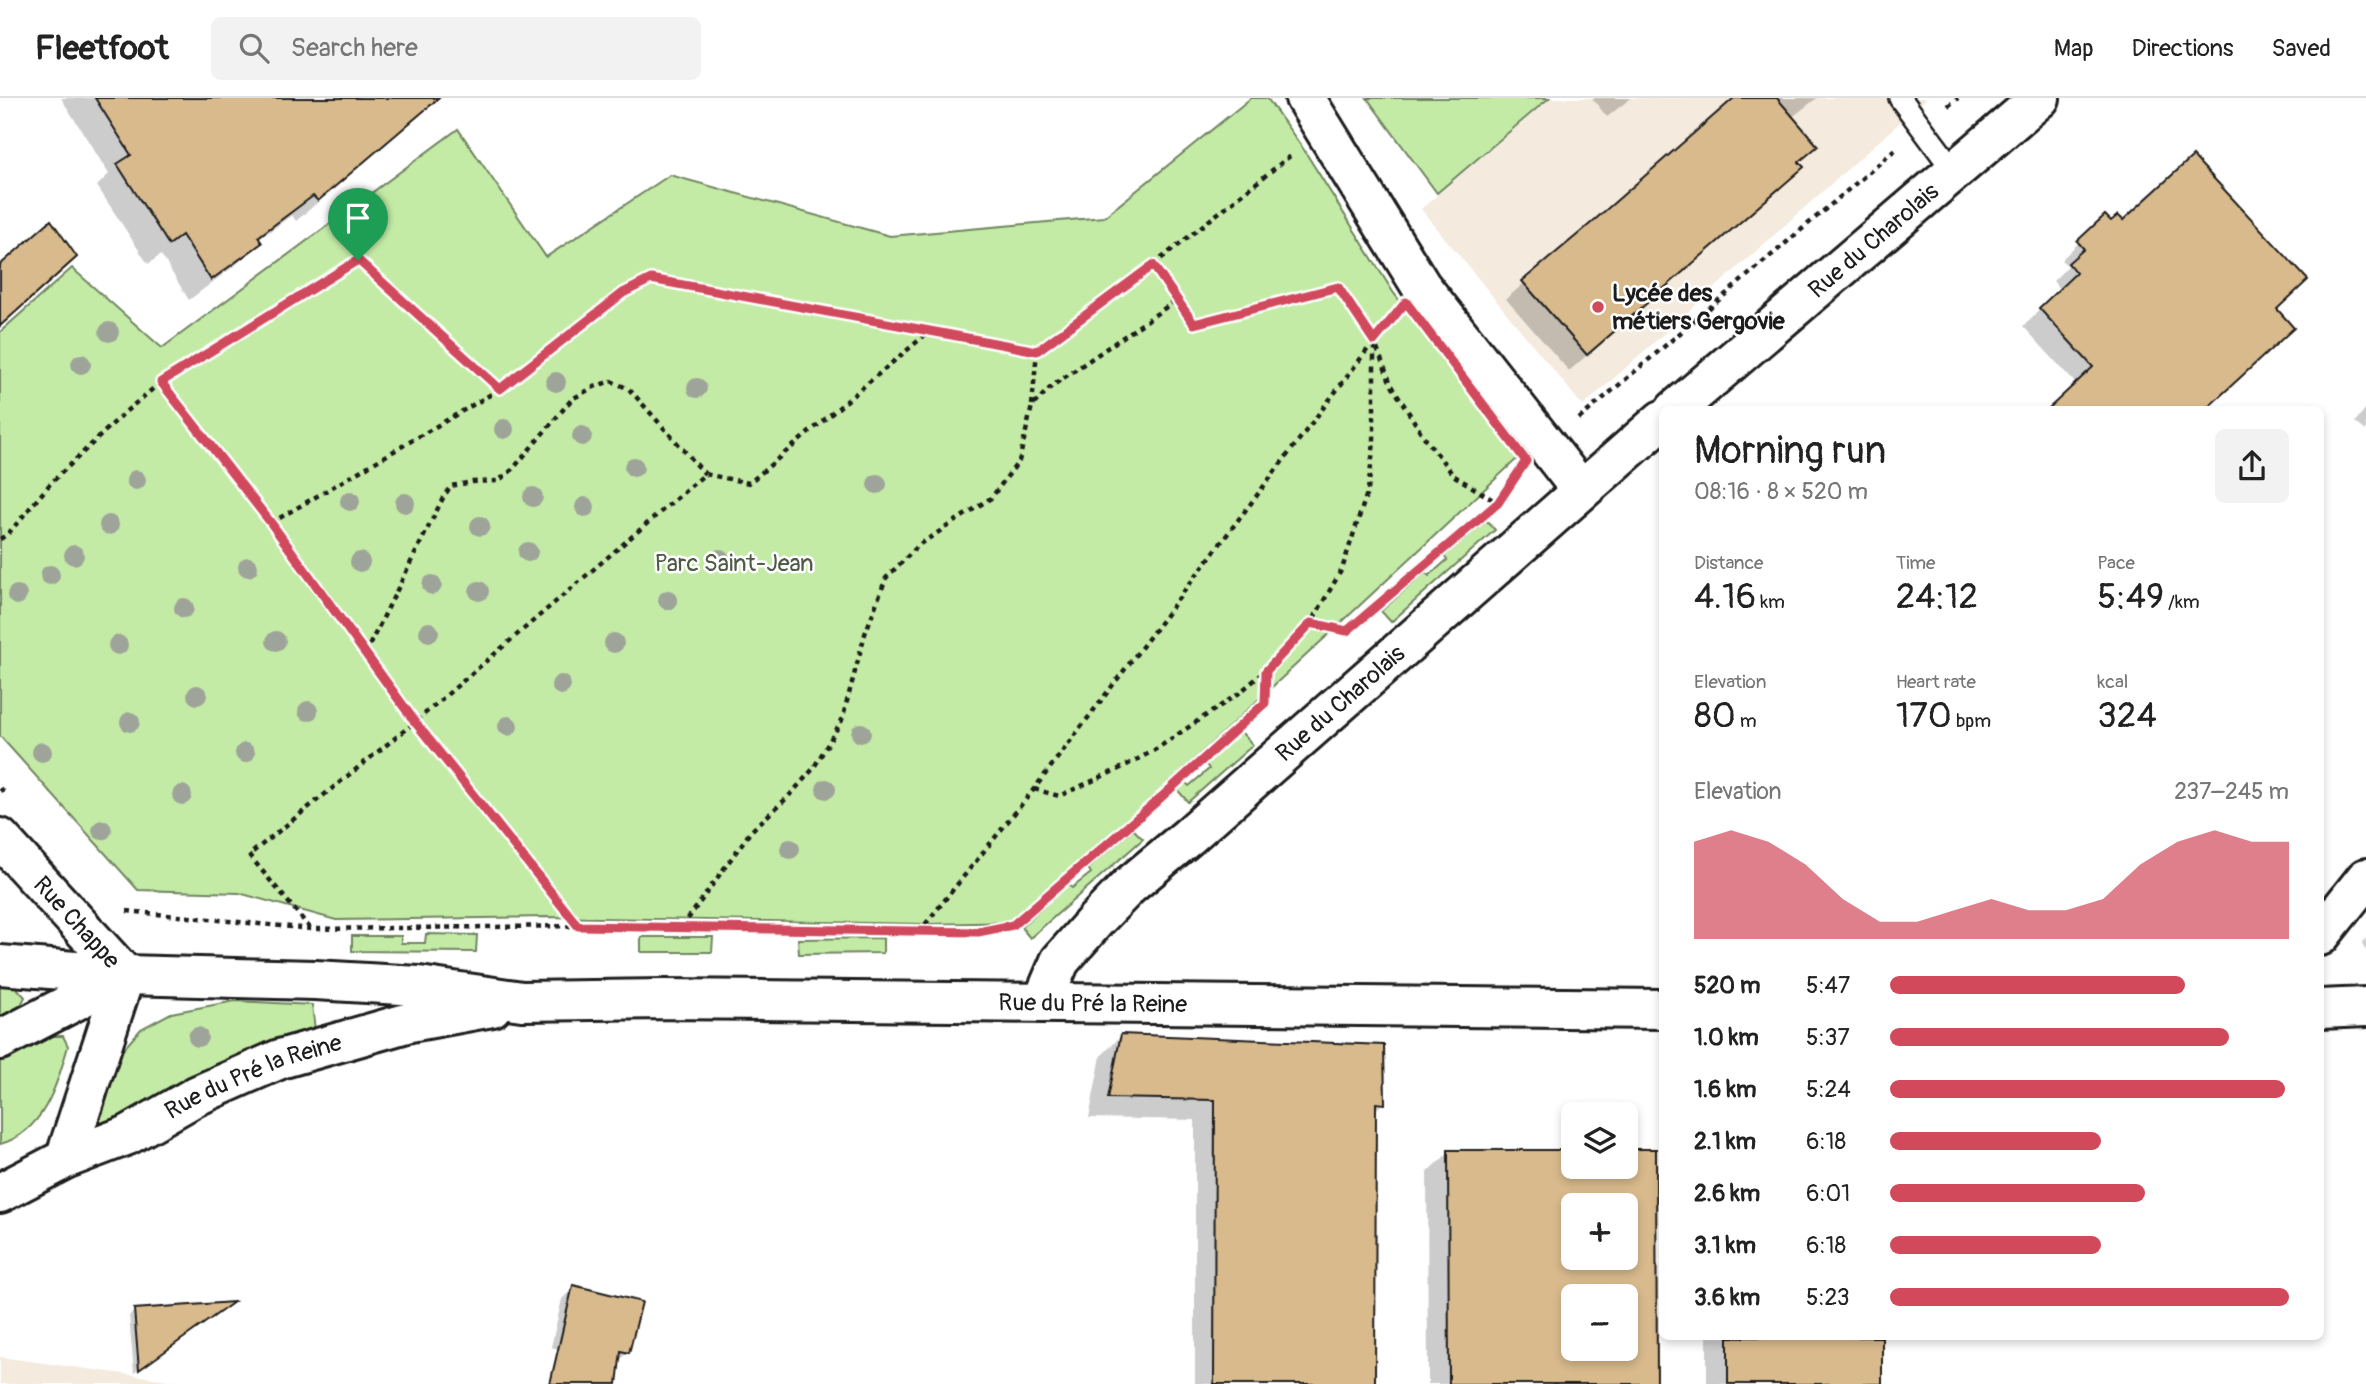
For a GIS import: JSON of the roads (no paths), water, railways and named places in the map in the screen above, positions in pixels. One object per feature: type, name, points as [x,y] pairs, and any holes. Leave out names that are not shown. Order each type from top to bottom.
[{"type":"street","points":[[1305,98],[1421,286],[1581,490]]},
{"type":"street","name":"Rue du Charolais","points":[[1680,406],[2040,98]]},
{"type":"street","name":"Rue du Charolais","points":[[1042,1003],[1060,961],[1129,886],[1659,423]]},
{"type":"street","name":"Rue Chappe","points":[[0,838],[125,975]]},
{"type":"street","points":[[2324,931],[2366,878]]},
{"type":"street","name":"Rue du Pré la Reine","points":[[0,965],[125,975],[315,980],[419,986],[522,1001],[664,999],[1659,1009]]},
{"type":"street","points":[[65,1159],[125,975]]},
{"type":"street","name":"Rue du Pré la Reine","points":[[0,1040],[125,975]]},
{"type":"street","name":"Rue du Pré la Reine","points":[[0,1193],[65,1159],[128,1135],[196,1096],[280,1059],[410,1022],[522,1001]]},
{"type":"street","points":[[2324,1009],[2366,1007]]},
{"type":"lane","points":[[1900,98],[1954,171]]},
{"type":"place","name":"Lycée des métiers Gergovie","points":[[1598,307]]},
{"type":"park label","name":"Parc Saint-Jean","points":[[734,563]]}]
